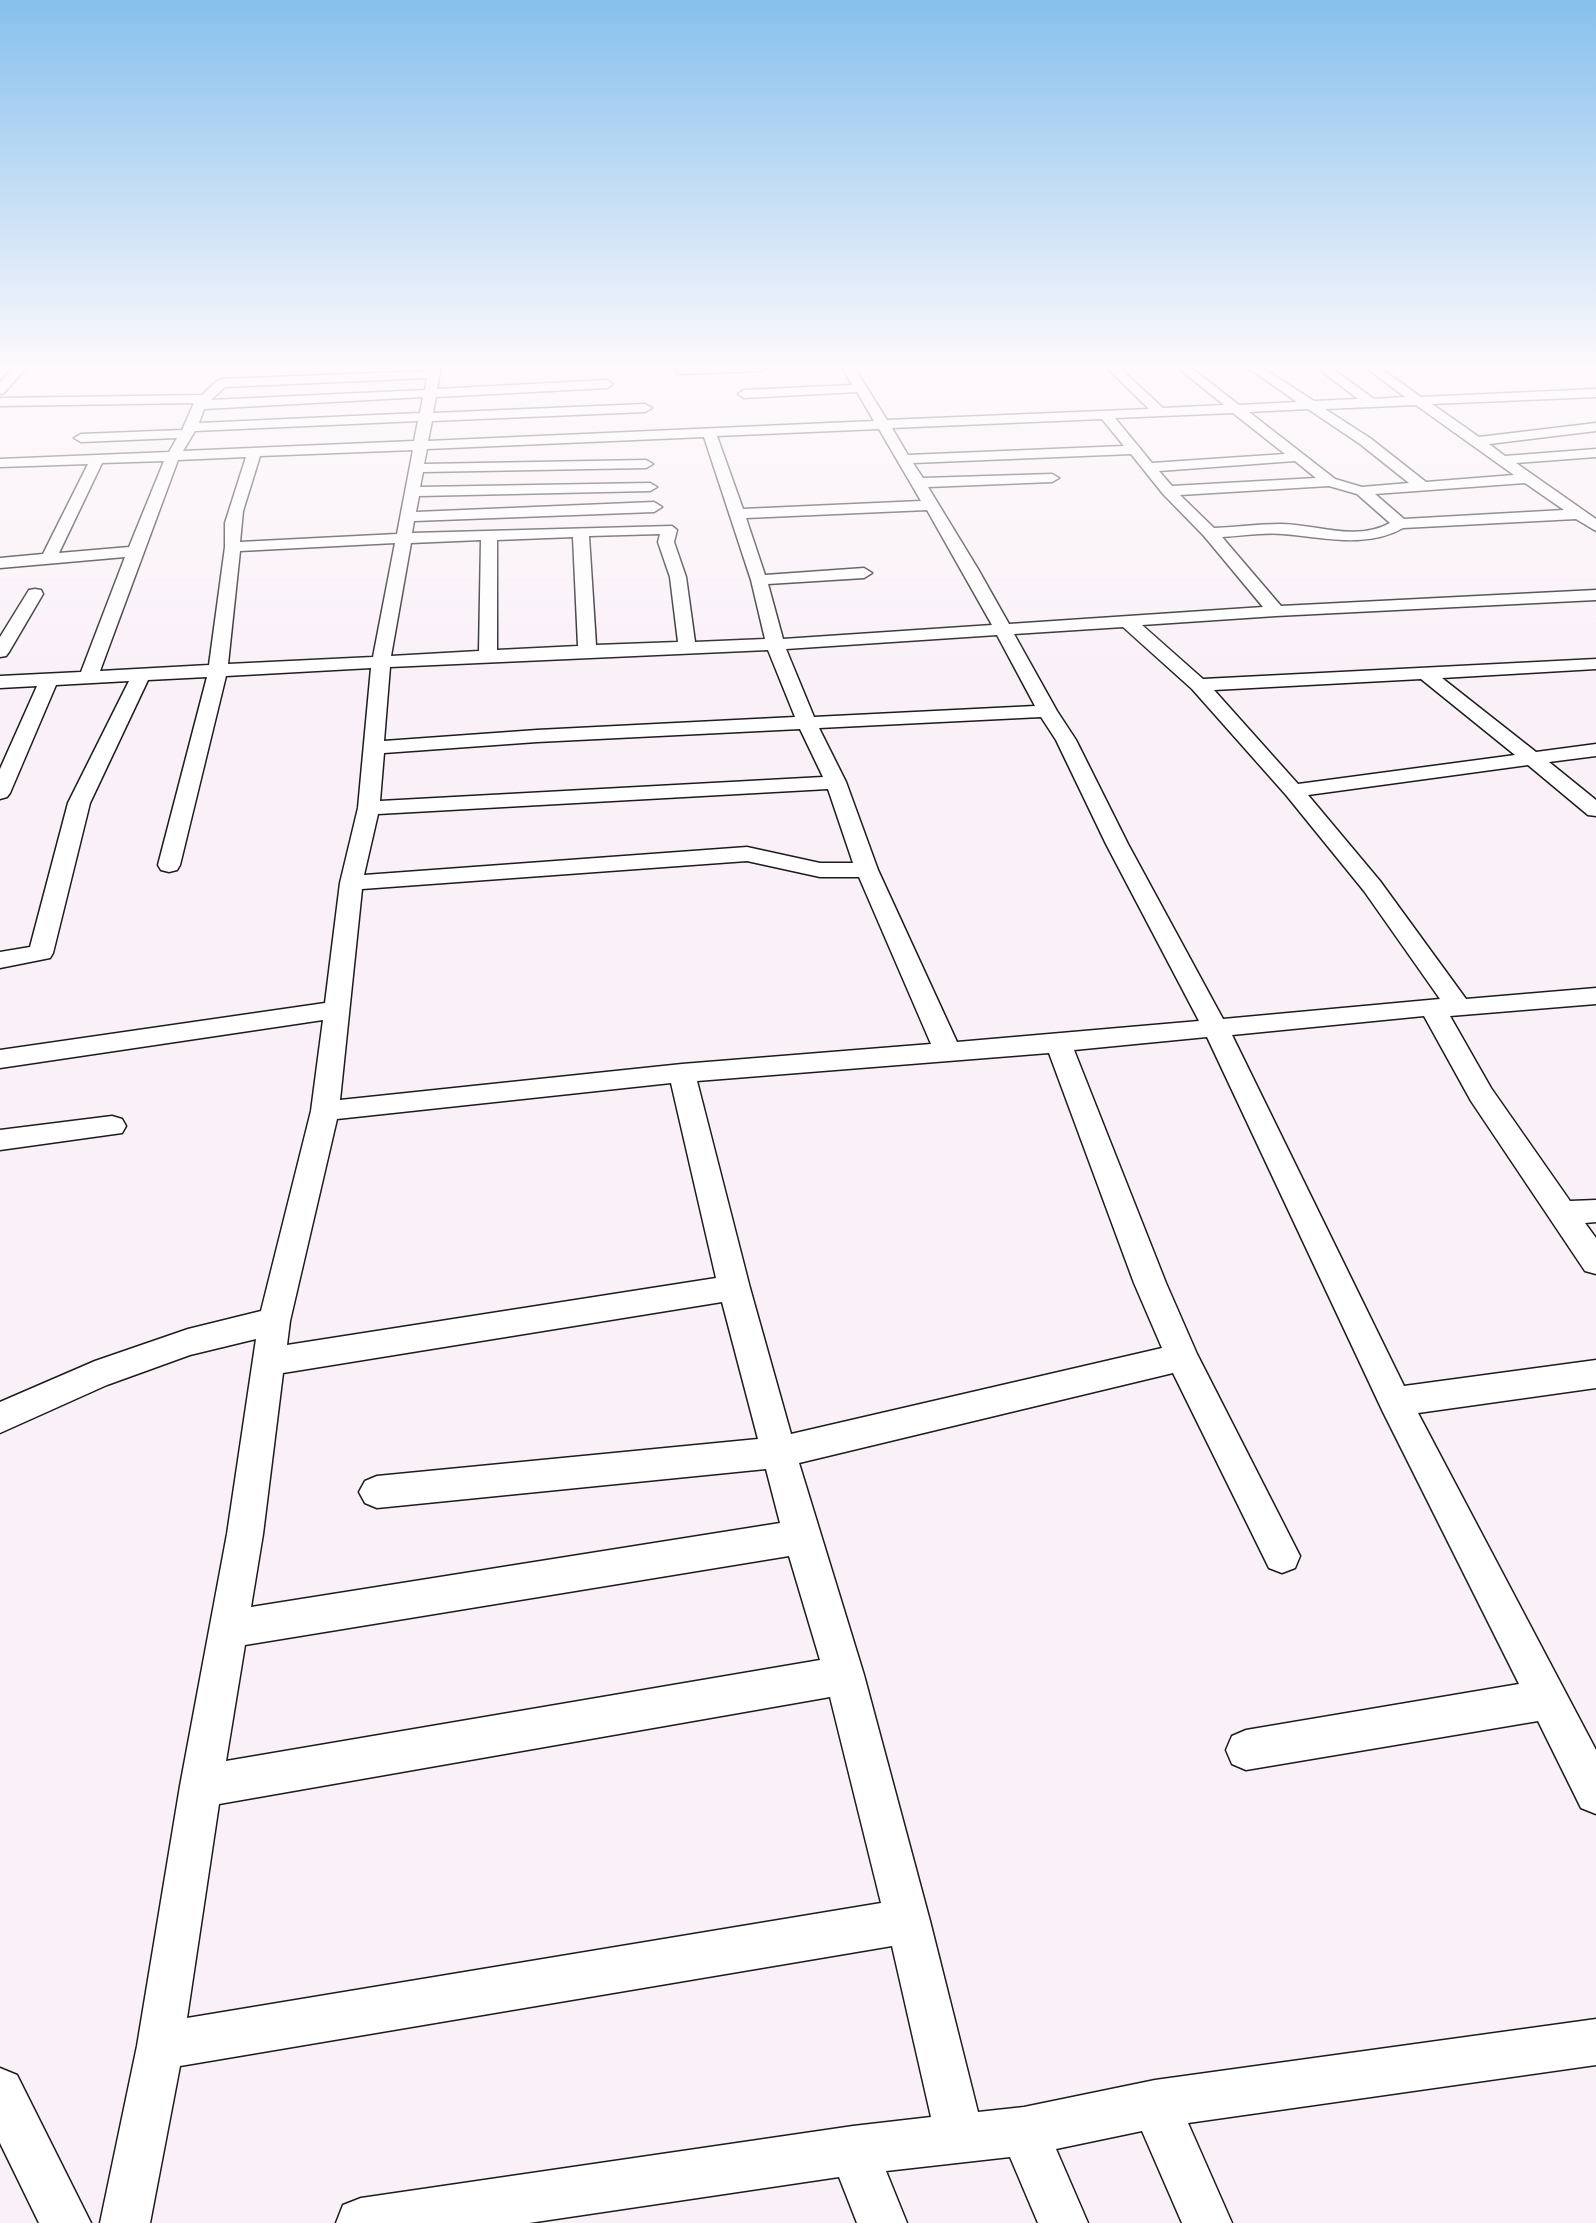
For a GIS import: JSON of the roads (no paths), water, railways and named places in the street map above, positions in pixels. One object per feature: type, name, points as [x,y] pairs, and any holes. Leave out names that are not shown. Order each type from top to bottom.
[{"type":"street","points":[[49,558],[91,471]]},
{"type":"street","points":[[89,676],[167,471]]},
{"type":"street","points":[[169,864],[218,669],[233,547],[231,536],[234,517],[248,471]]},
{"type":"street","points":[[233,547],[362,471]]},
{"type":"street","points":[[125,2223],[160,2046],[201,1786],[245,1534],[274,1322],[325,1112],[351,883],[369,808],[381,661],[417,471]]},
{"type":"street","points":[[447,471],[489,536],[488,656]]},
{"type":"street","points":[[540,471],[654,507]]},
{"type":"street","points":[[581,471],[650,487]]},
{"type":"street","points":[[723,471],[759,580],[775,644],[807,723],[836,782],[866,870],[948,1052]]},
{"type":"street","points":[[910,471],[1004,629],[1047,711],[1066,740],[1117,844],[1216,1029],[1395,1402],[1596,1793]]},
{"type":"street","points":[[1152,471],[1168,491],[1210,533],[1276,611]]},
{"type":"street","points":[[1315,471],[1330,482]]},
{"type":"street","points":[[1402,471],[1421,485]]},
{"type":"street","points":[[1518,471],[1596,526]]},
{"type":"street","points":[[917,482],[1052,478]]},
{"type":"street","points":[[1168,491],[1330,482],[1362,491],[1528,478]]},
{"type":"street","points":[[1362,491],[1400,524]]},
{"type":"street","points":[[738,514],[930,505]]},
{"type":"street","points":[[1210,533],[1280,529],[1343,537],[1389,530],[1400,524],[1578,514]]},
{"type":"street","points":[[489,536],[660,528],[668,530],[666,542],[678,576],[687,646]]},
{"type":"street","points":[[581,533],[587,651]]},
{"type":"street","points":[[0,563],[135,551]]},
{"type":"street","points":[[759,580],[864,573]]},
{"type":"street","points":[[0,652],[35,594]]},
{"type":"street","points":[[0,682],[381,661],[687,646],[775,644],[1276,611],[1596,595]]},
{"type":"street","points":[[1128,622],[1199,685],[1293,791],[1372,886],[1459,1008]]},
{"type":"street","points":[[1199,685],[1596,664]]},
{"type":"street","points":[[0,960],[41,954],[79,802],[141,674]]},
{"type":"street","points":[[1426,674],[1596,810]]},
{"type":"street","points":[[0,792],[50,678]]},
{"type":"street","points":[[375,748],[537,736],[1047,711]]},
{"type":"street","points":[[1293,791],[1596,750]]},
{"type":"street","points":[[369,808],[836,782]]},
{"type":"street","points":[[351,883],[747,854],[820,870],[866,870]]},
{"type":"street","points":[[325,1112],[682,1074],[1216,1029],[1432,1007],[1459,1008],[1596,996]]},
{"type":"street","points":[[1432,1007],[1481,1094],[1596,1262]]},
{"type":"street","points":[[0,1059],[338,1009]]},
{"type":"street","points":[[1058,1043],[1150,1283],[1182,1357],[1282,1556]]},
{"type":"street","points":[[682,1074],[734,1288],[802,1537],[844,1675],[908,1921],[960,2137]]},
{"type":"street","points":[[0,1140],[112,1126]]},
{"type":"street","points":[[1563,1213],[1596,1211]]},
{"type":"street","points":[[268,1362],[734,1288]]},
{"type":"street","points":[[0,1418],[95,1375],[188,1342],[274,1322]]},
{"type":"street","points":[[378,1492],[779,1452],[1182,1357]]},
{"type":"street","points":[[1395,1402],[1596,1374]]},
{"type":"street","points":[[228,1629],[499,1584],[802,1537]]},
{"type":"street","points":[[201,1786],[844,1675]]},
{"type":"street","points":[[1246,1750],[1548,1699]]},
{"type":"street","points":[[160,2046],[908,1921]]},
{"type":"street","points":[[361,2223],[853,2150],[1024,2131],[1155,2104],[1596,2042]]},
{"type":"street","points":[[0,2092],[66,2223]]},
{"type":"street","points":[[1155,2104],[1207,2223]]},
{"type":"street","points":[[1024,2131],[1063,2223]]},
{"type":"street","points":[[853,2150],[882,2223]]}]
